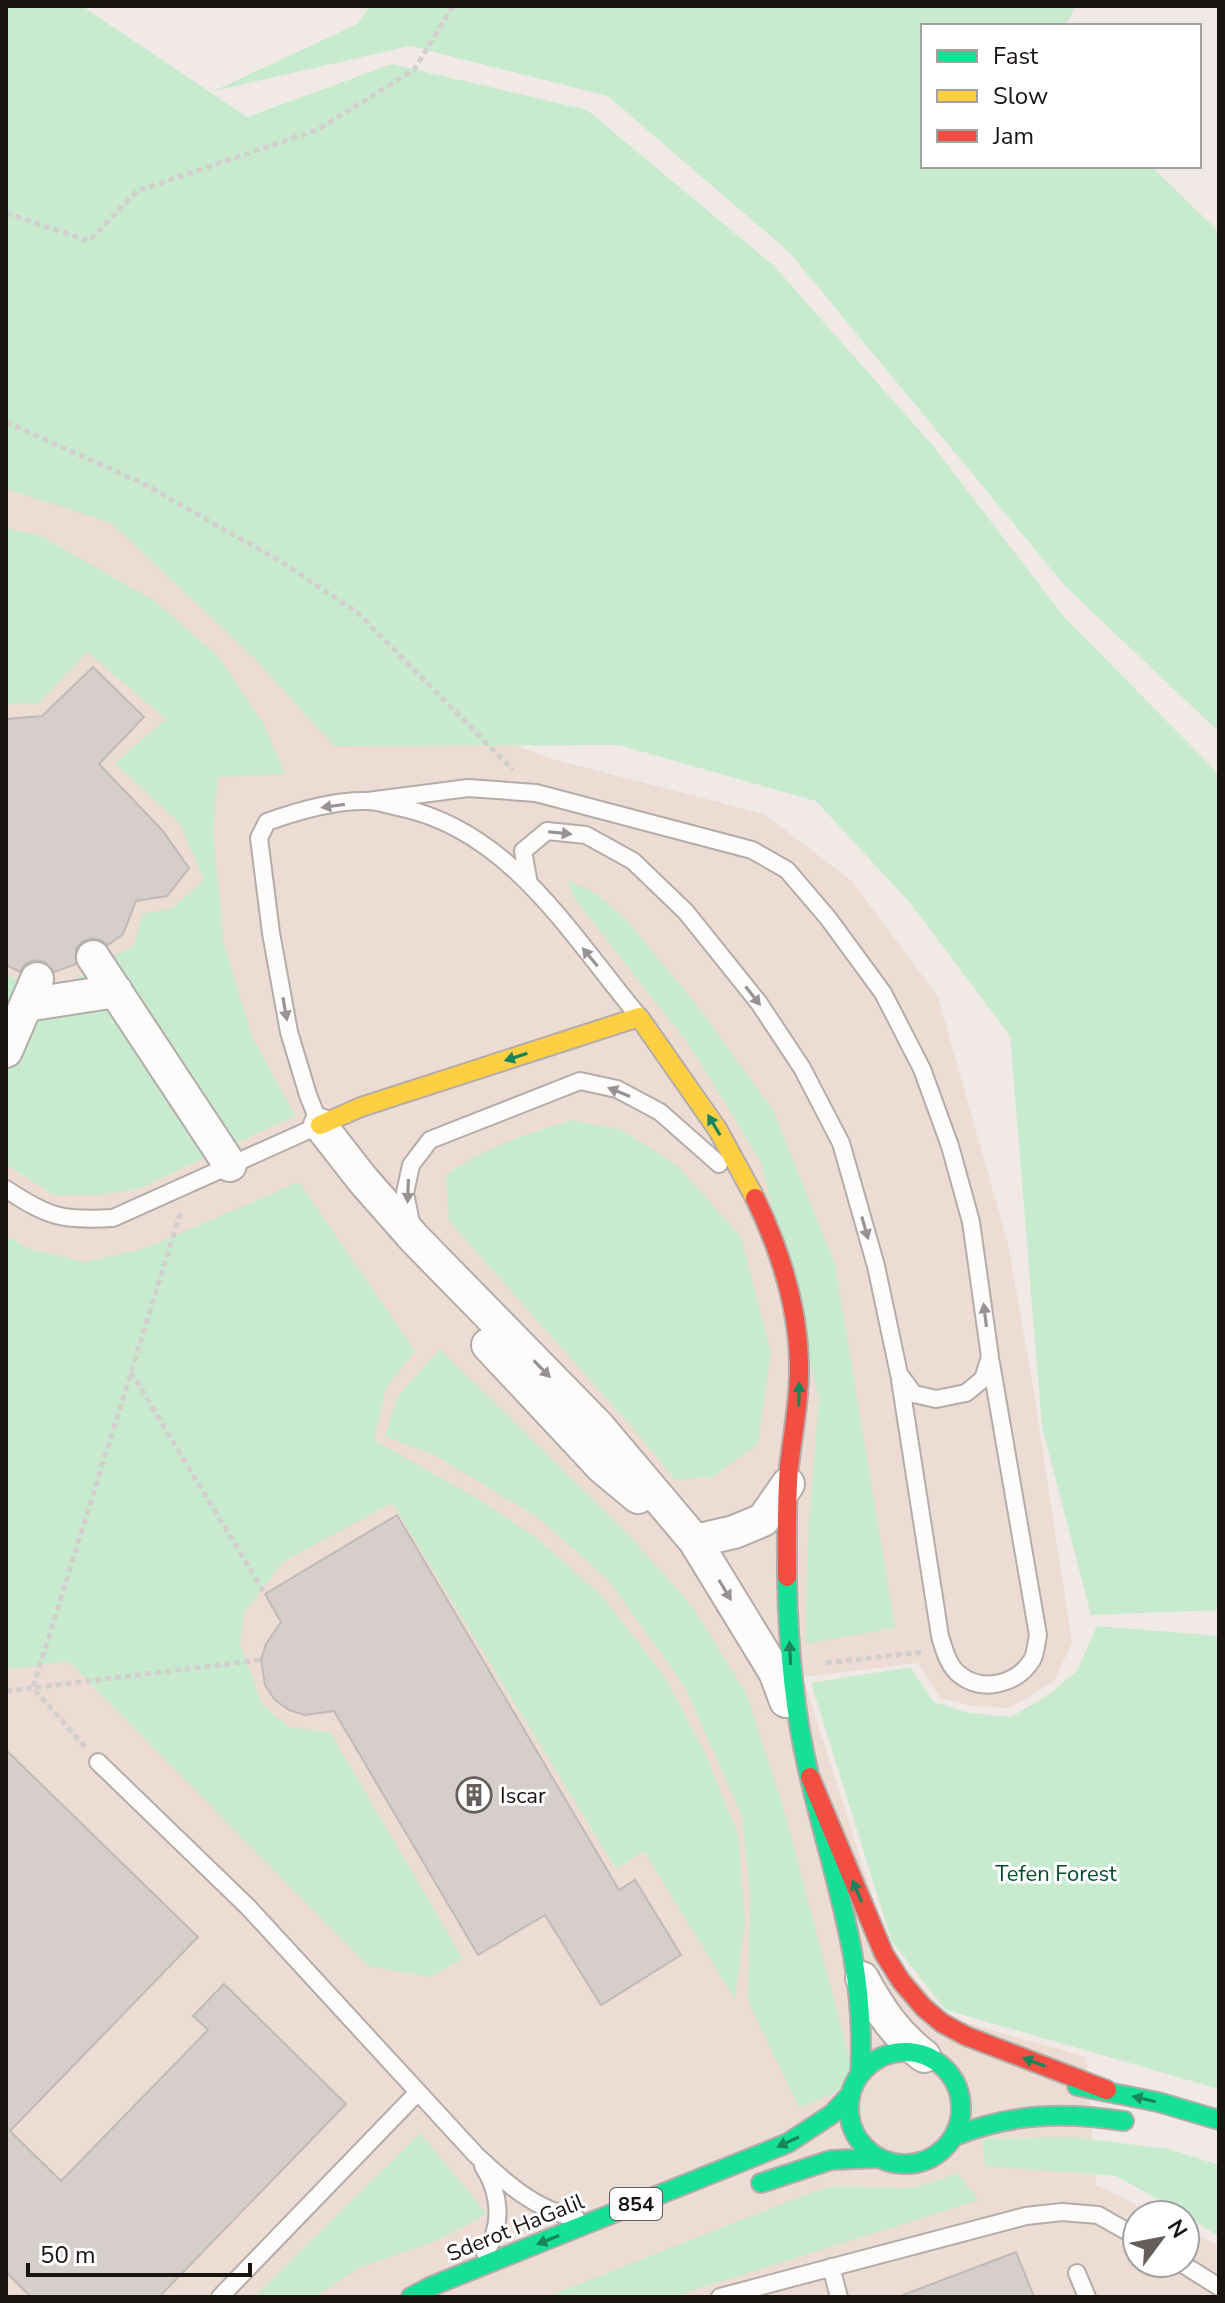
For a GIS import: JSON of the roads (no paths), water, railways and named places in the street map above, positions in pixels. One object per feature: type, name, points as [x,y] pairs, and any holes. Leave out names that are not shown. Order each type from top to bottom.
[{"type":"main road","points":[[320,1125],[361,1107],[639,1017],[685,1078],[751,1186],[772,1233],[788,1289],[798,1345],[799,1402],[788,1484],[790,1667],[799,1731],[856,1966],[863,2024],[860,2074]]},
{"type":"main road","points":[[810,1777],[884,1954],[901,1981],[923,2007],[942,2023],[966,2036],[1107,2090],[1219,2120]]},
{"type":"main road","points":[[860,2074],[878,2058],[895,2052],[913,2052],[968,2073]]},
{"type":"main road","points":[[738,2192],[811,2163],[836,2157],[878,2158],[904,2165],[928,2160],[943,2150],[955,2136],[961,2119],[961,2099],[955,2082],[934,2062]]},
{"type":"main road","name":"854","points":[[850,2095],[860,2074]]},
{"type":"main road","points":[[1027,2080],[1107,2090]]},
{"type":"main road","points":[[850,2095],[852,2130],[863,2146],[878,2158]]},
{"type":"main road","name":"Sderot HaGalil","points":[[411,2297],[788,2143],[832,2114],[850,2095]]},
{"type":"main road","points":[[955,2136],[996,2120],[1023,2114],[1100,2117],[1137,2123]]},
{"type":"street","points":[[93,957],[230,1165]]},
{"type":"street","points":[[6,1051],[31,992],[116,991]]},
{"type":"street","points":[[320,1125],[415,1239],[598,1426],[686,1530],[775,1672],[799,1731]]},
{"type":"street","points":[[320,1125],[374,1222],[603,1468],[635,1495],[686,1530],[734,1532],[763,1520],[788,1484]]},
{"type":"street","points":[[856,1966],[887,2020],[903,2040],[934,2062]]},
{"type":"lane","points":[[6,1189],[37,1210],[75,1220],[113,1218],[320,1125],[289,1032],[271,933],[259,838],[267,822],[299,810],[468,788],[536,793],[752,850],[787,870],[828,918],[883,993],[922,1069],[950,1146],[971,1222],[990,1357],[1038,1635],[1034,1657],[1024,1671],[1008,1682],[990,1685],[973,1682],[959,1674],[947,1658],[940,1636],[899,1374],[876,1266],[841,1143],[802,1068],[759,1003],[676,902],[633,861],[586,835],[547,831],[523,851],[529,884]]},
{"type":"lane","points":[[368,801],[419,811],[458,827],[508,861],[639,1017]]},
{"type":"lane","points":[[415,1239],[405,1193],[411,1165],[430,1140],[580,1081],[617,1089],[660,1112],[710,1154],[763,1213]]},
{"type":"lane","points":[[899,1374],[914,1394],[936,1399],[966,1393],[983,1379],[990,1357]]},
{"type":"lane","points":[[98,1762],[248,1907],[476,2155],[515,2191],[537,2204],[561,2215],[592,2222]]},
{"type":"lane","points":[[220,2297],[418,2092]]},
{"type":"lane","points":[[470,2271],[496,2235],[498,2218],[496,2194],[489,2174],[476,2155]]},
{"type":"lane","points":[[721,2297],[1026,2216],[1062,2212],[1098,2215],[1121,2228]]},
{"type":"lane","points":[[831,2267],[839,2297]]},
{"type":"lane","points":[[1077,2273],[1087,2297]]},
{"type":"lane","points":[[1201,2276],[1219,2287]]},
{"type":"place","name":"Iscar","points":[[474,1795]]},
{"type":"park label","name":"Tefen Forest","points":[[1056,1873]]}]
